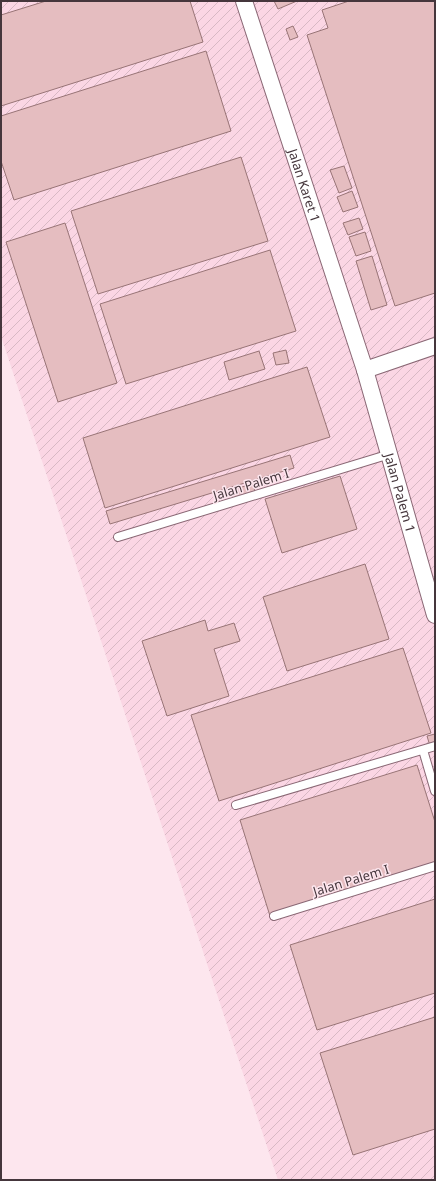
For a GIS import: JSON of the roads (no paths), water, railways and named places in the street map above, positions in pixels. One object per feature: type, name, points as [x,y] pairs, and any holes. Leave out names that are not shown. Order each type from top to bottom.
[{"type":"street","name":"Jalan Karet 1","points":[[244,1],[365,370]]},
{"type":"street","points":[[365,370],[435,346]]},
{"type":"street","name":"Jalan Palem 1","points":[[365,370],[435,616]]},
{"type":"lane","name":"Jalan Palem I","points":[[118,537],[390,454]]},
{"type":"lane","points":[[236,805],[435,746]]},
{"type":"lane","points":[[423,750],[435,791]]},
{"type":"lane","name":"Jalan Palem I","points":[[274,916],[435,866]]}]
